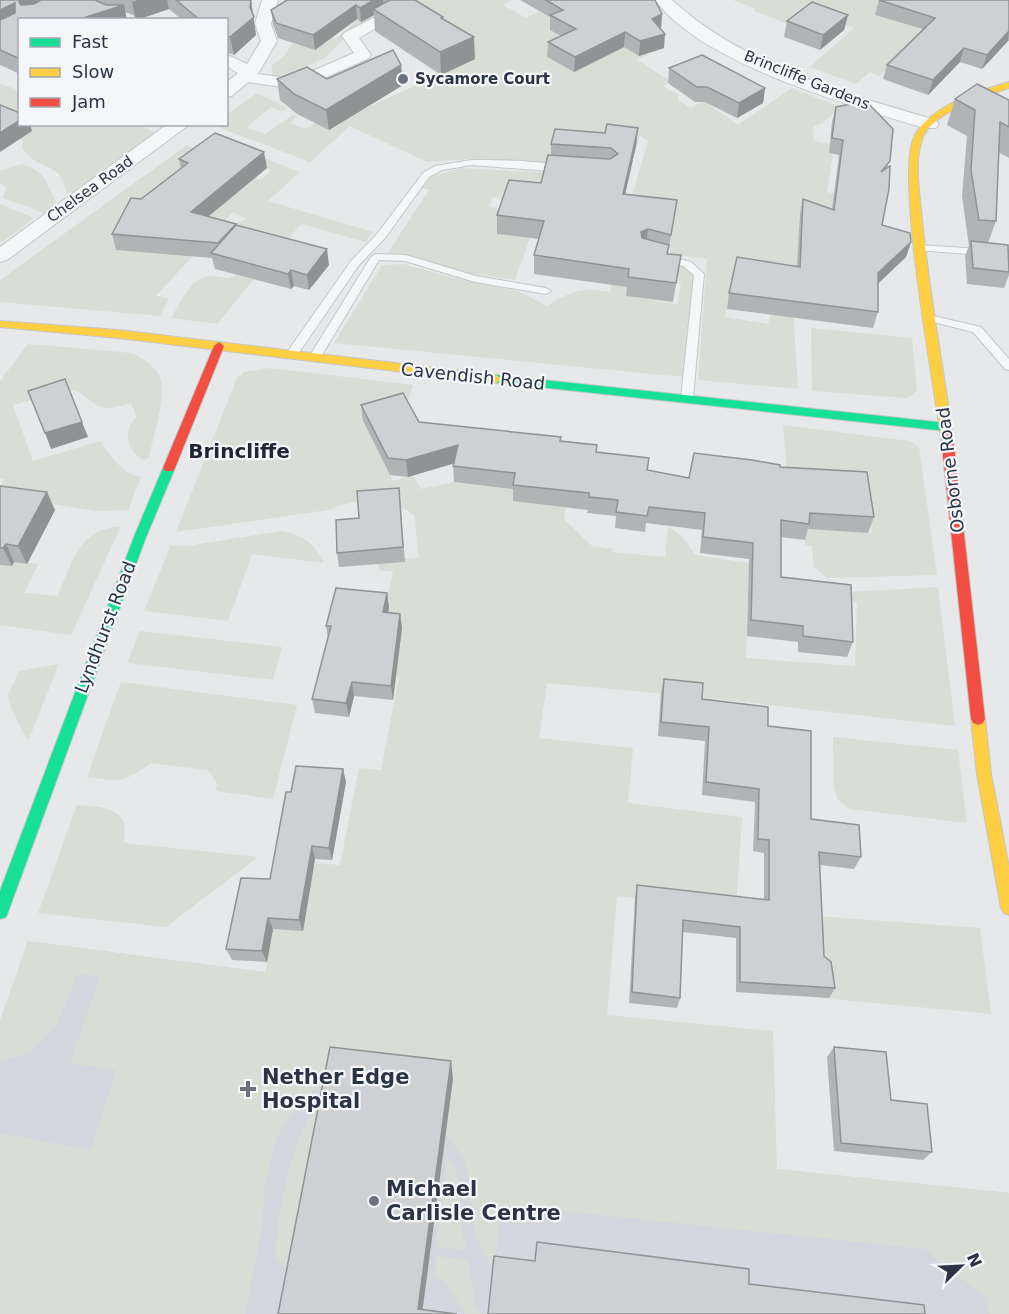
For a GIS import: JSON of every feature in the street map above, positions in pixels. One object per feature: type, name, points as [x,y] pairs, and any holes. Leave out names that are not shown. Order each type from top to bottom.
[{"type":"street","points":[[228,90],[247,75],[263,56],[270,42],[262,31],[263,18],[270,0]]},
{"type":"street","name":"Brincliffe Gardens","points":[[663,0],[693,27],[746,57],[851,100],[930,124]]},
{"type":"street","points":[[228,61],[247,75],[296,84],[363,55],[350,36],[391,15]]},
{"type":"street","name":"Osborne Road","points":[[1009,85],[958,104],[930,124],[917,138],[914,177],[920,248],[946,427],[984,774],[1009,908]]},
{"type":"street","name":"Chelsea Road","points":[[0,256],[179,126]]},
{"type":"street","name":"Cavendish Road","points":[[0,324],[219,345],[448,374],[946,427]]},
{"type":"street","name":"Lyndhurst Road","points":[[0,912],[140,537],[219,345]]},
{"type":"lane","points":[[291,354],[356,263],[381,236],[426,176],[436,168],[450,163],[473,163],[575,170]]},
{"type":"lane","points":[[920,248],[1009,254]]},
{"type":"lane","points":[[645,253],[687,264],[699,274],[687,398]]},
{"type":"lane","points":[[315,357],[376,257],[406,258],[475,279],[546,291]]},
{"type":"lane","points":[[929,318],[977,329],[1009,366]]},
{"type":"shaded area","points":[[344,0],[512,0],[503,5],[526,18],[547,8],[570,41],[548,58],[574,72],[603,54],[621,34],[648,55],[637,59],[671,82],[663,86],[679,95],[678,100],[691,108],[704,101],[738,125],[792,88],[840,107],[824,122],[813,127],[814,141],[830,144],[829,153],[833,154],[827,192],[841,195],[796,290],[735,273],[725,317],[768,324],[771,313],[793,309],[798,389],[698,380],[707,259],[670,254],[671,238],[627,213],[648,141],[640,136],[637,146],[606,143],[550,164],[470,159],[427,162],[350,126],[310,162],[215,126],[228,126],[228,114],[257,93],[287,108],[282,111],[271,107],[246,128],[265,134],[293,115],[297,116],[290,123],[306,129],[315,123],[329,130],[353,114],[474,59],[382,8],[370,19],[356,27],[325,58],[290,74],[298,79],[277,78],[272,74],[272,65],[285,55],[292,44],[300,45],[320,33],[335,39],[353,24],[348,22]]},
{"type":"shaded area","points":[[733,0],[911,0],[969,25],[903,54],[879,76],[870,72],[856,84],[810,67],[854,28],[829,19],[796,27],[754,11],[756,9]]},
{"type":"shaded area","points":[[0,83],[18,91],[18,126],[141,126],[157,133],[68,196],[57,172],[26,154],[22,148],[23,140],[17,138],[0,118]]},
{"type":"shaded area","points":[[187,145],[260,180],[272,170],[234,155],[241,149],[300,172],[268,201],[373,232],[365,242],[301,224],[280,248],[223,228],[247,219],[233,212],[156,296],[169,299],[160,316],[0,302],[0,280]]},
{"type":"shaded area","points":[[22,164],[36,170],[45,179],[57,205],[44,213],[3,198],[6,187],[0,183],[0,171]]},
{"type":"shaded area","points":[[461,168],[549,173],[590,207],[492,197],[489,207],[505,209],[498,234],[530,238],[515,280],[468,273],[406,255],[387,254],[429,190],[422,188],[431,177]]},
{"type":"shaded area","points":[[0,204],[34,218],[1,243],[0,242]]},
{"type":"shaded area","points":[[404,264],[458,279],[518,291],[547,306],[563,297],[584,290],[610,292],[612,282],[628,284],[626,296],[677,304],[681,284],[677,283],[678,274],[664,272],[665,265],[682,266],[694,272],[684,377],[334,343],[382,265]]},
{"type":"shaded area","points":[[237,275],[254,279],[217,324],[171,318],[188,290],[199,279],[214,276],[228,278]]},
{"type":"shaded area","points":[[811,328],[912,338],[917,389],[912,396],[906,398],[812,391]]},
{"type":"shaded area","points":[[28,344],[132,353],[158,373],[161,381],[161,402],[149,457],[146,460],[135,454],[129,442],[129,428],[137,417],[131,403],[105,408],[71,390],[13,405],[33,461],[100,441],[123,469],[141,477],[128,510],[97,511],[0,496],[0,488],[4,479],[0,479],[0,381]]},
{"type":"shaded area","points":[[270,368],[413,385],[405,410],[363,422],[393,481],[413,475],[421,489],[454,482],[487,486],[527,474],[513,501],[566,507],[564,519],[592,546],[613,549],[612,552],[665,557],[668,527],[681,535],[695,555],[749,563],[746,658],[855,666],[857,603],[829,593],[938,587],[955,726],[699,697],[547,683],[539,738],[633,748],[628,803],[742,817],[736,909],[617,896],[607,1015],[773,1031],[777,1169],[1009,1193],[1009,1314],[989,1314],[987,1299],[925,1249],[502,1205],[494,1267],[480,1245],[473,1219],[466,1166],[452,1142],[446,1135],[335,1073],[302,1100],[276,1138],[265,1181],[262,1229],[245,1314],[0,1314],[0,1133],[91,1150],[116,1070],[70,1063],[100,976],[77,974],[57,1025],[31,1052],[0,1061],[0,1021],[28,941],[265,973],[273,929],[316,863],[340,865],[359,768],[381,770],[399,677],[372,674],[393,572],[379,570],[378,564],[419,558],[414,515],[392,501],[390,495],[336,506],[335,509],[176,532],[237,378],[244,372]]},
{"type":"shaded area","points":[[783,425],[910,441],[919,447],[937,575],[827,578],[814,567],[812,546],[805,545],[805,529],[872,533],[866,484],[788,481]]},
{"type":"shaded area","points":[[121,526],[71,635],[0,625],[0,564],[14,562],[38,564],[24,593],[57,596],[73,560],[86,541],[106,529]]},
{"type":"shaded area","points":[[281,531],[307,541],[324,563],[252,554],[228,621],[144,611],[171,545],[187,546]]},
{"type":"shaded area","points":[[140,631],[282,647],[273,680],[127,663]]},
{"type":"shaded area","points":[[59,664],[28,741],[11,708],[8,694],[20,671]]},
{"type":"shaded area","points":[[121,682],[297,705],[273,799],[216,791],[217,783],[208,770],[151,763],[127,778],[107,780],[87,777]]},
{"type":"shaded area","points":[[833,737],[958,750],[967,823],[850,809],[838,800],[834,788]]},
{"type":"shaded area","points":[[77,805],[104,808],[121,817],[124,823],[124,843],[258,857],[166,927],[38,913]]},
{"type":"shaded area","points":[[816,916],[980,928],[991,1014],[822,998],[827,989]]},
{"type":"shaded area","name":"Nether Edge Hospital","points":[[28,941],[506,1004],[777,1169],[1009,1193],[1009,1314],[0,1314],[0,1021]]},
{"type":"shaded area","points":[[330,1096],[288,1269],[276,1260],[282,1204],[291,1162],[313,1112]]},
{"type":"shaded area","points":[[447,1158],[453,1165],[459,1183],[462,1232],[468,1250],[436,1247]]},
{"type":"shaded area","points":[[436,1256],[468,1260],[475,1305],[481,1314],[465,1314],[446,1283],[435,1276]]},
{"type":"building","points":[[0,0],[23,0],[19,2],[21,5],[34,4],[41,0],[95,0],[106,5],[124,5],[86,17],[89,18],[18,18],[18,58],[0,50],[0,20],[15,13],[15,3],[0,10]]},
{"type":"building","points":[[176,0],[251,0],[250,7],[254,17],[230,37],[228,36],[228,18],[198,18]]},
{"type":"building","points":[[287,0],[374,0],[360,8],[356,5],[313,35],[276,23],[271,10]]},
{"type":"building","points":[[390,0],[415,0],[474,37],[440,52],[373,9]]},
{"type":"building","points":[[546,0],[655,0],[662,14],[652,19],[665,34],[640,41],[625,32],[575,57],[548,42],[576,29],[550,15],[563,10]]},
{"type":"building","points":[[879,0],[1009,0],[1009,31],[987,55],[964,48],[933,80],[887,65],[935,18]]},
{"type":"building","points":[[812,2],[848,15],[823,35],[787,21]]},
{"type":"building","points":[[393,50],[401,65],[326,110],[294,94],[277,79],[307,67],[327,79]]},
{"type":"building","points":[[702,55],[765,88],[739,103],[707,87],[697,87],[669,68]]},
{"type":"building","points":[[977,84],[1009,100],[1009,127],[1000,122],[996,221],[979,220],[971,170],[975,110],[955,99]]},
{"type":"building","points":[[866,101],[893,129],[890,161],[881,172],[890,166],[889,189],[882,225],[910,233],[911,242],[878,273],[878,312],[729,293],[737,257],[800,267],[803,199],[834,210],[843,140],[832,138],[836,107]]},
{"type":"building","points":[[0,105],[18,112],[18,121],[0,133]]},
{"type":"building","points":[[607,124],[638,128],[623,194],[677,200],[671,235],[648,229],[641,232],[642,238],[669,245],[667,254],[681,255],[676,283],[628,277],[629,269],[534,255],[544,221],[497,215],[509,180],[541,183],[548,155],[610,159],[618,154],[611,148],[551,144],[555,129],[605,133]]},
{"type":"building","points":[[215,133],[264,152],[191,212],[236,224],[218,243],[112,234],[131,198],[141,199],[188,163],[179,159]]},
{"type":"building","points":[[236,225],[327,249],[307,275],[291,270],[288,274],[211,253]]},
{"type":"building","points":[[971,241],[1008,245],[1009,272],[973,268]]},
{"type":"building","points":[[65,379],[82,422],[45,433],[28,391]]},
{"type":"building","points":[[403,393],[419,422],[561,437],[560,441],[597,445],[596,452],[649,458],[647,470],[689,478],[694,453],[752,460],[780,465],[780,467],[867,472],[874,517],[810,513],[809,524],[781,520],[781,577],[851,585],[853,642],[803,636],[803,626],[751,620],[753,543],[703,537],[705,513],[649,507],[647,516],[616,512],[618,500],[589,497],[589,493],[513,485],[515,473],[453,466],[458,445],[406,460],[388,458],[361,405]]},
{"type":"building","points":[[0,486],[47,492],[18,546],[6,544],[0,548]]},
{"type":"building","points":[[399,488],[403,547],[337,553],[336,520],[359,518],[357,491]]},
{"type":"building","points":[[336,588],[387,593],[383,612],[400,614],[391,686],[352,682],[346,703],[312,699],[331,626],[326,626]]},
{"type":"building","points":[[664,679],[703,683],[702,699],[768,707],[768,726],[811,731],[811,819],[859,825],[861,857],[819,852],[824,956],[831,962],[835,988],[740,982],[740,927],[683,920],[680,998],[632,992],[637,885],[769,900],[769,840],[758,839],[759,789],[706,782],[709,727],[661,722]]},
{"type":"building","points":[[296,766],[343,769],[329,848],[312,846],[299,920],[268,918],[262,951],[226,949],[241,878],[270,879],[286,792],[291,792]]},
{"type":"building","name":"Michael Carlisle Centre","points":[[330,1047],[451,1061],[418,1309],[457,1314],[278,1314]]},
{"type":"building","points":[[834,1047],[886,1052],[891,1100],[927,1104],[932,1152],[841,1143]]},
{"type":"building","name":"Michael Carlisle Centre","points":[[537,1242],[749,1269],[749,1284],[924,1305],[925,1314],[488,1314],[494,1256],[535,1261]]},
{"type":"traffic: fast","points":[[496,379],[946,427]]},
{"type":"traffic: fast","points":[[0,912],[140,537],[169,468]]},
{"type":"traffic: slow","points":[[947,437],[918,231],[915,155],[919,136],[937,117],[960,104],[1009,85]]},
{"type":"traffic: slow","points":[[0,324],[118,334],[496,379]]},
{"type":"traffic: slow","points":[[978,719],[984,774],[1009,908]]},
{"type":"traffic: jam","points":[[169,468],[219,346]]},
{"type":"traffic: jam","points":[[947,437],[978,719]]},
{"type":"place","name":"Sycamore Court","points":[[403,79]]},
{"type":"place","name":"Nether Edge Hospital","points":[[248,1089]]},
{"type":"place","name":"Michael Carlisle Centre","points":[[374,1201]]},
{"type":"district","name":"Brincliffe","points":[[239,451]]}]
